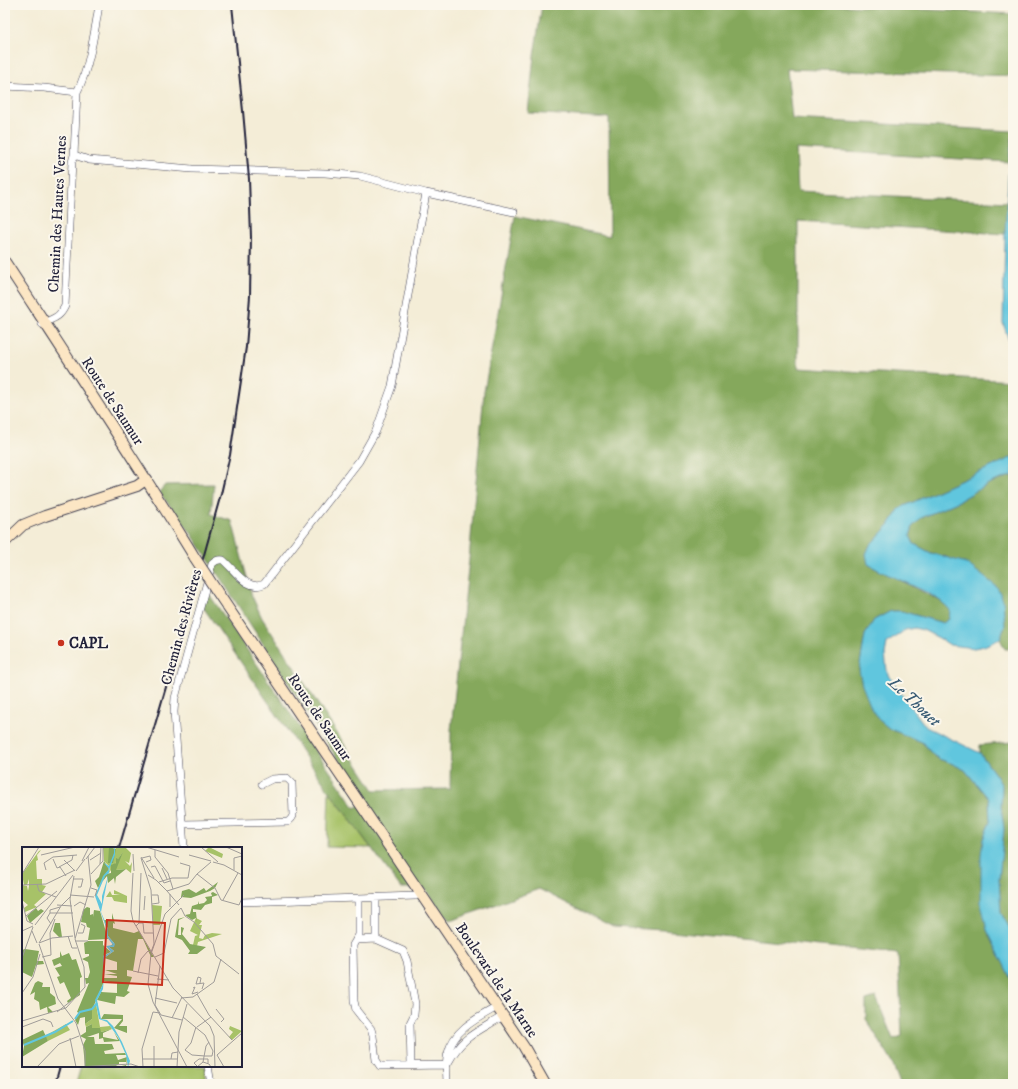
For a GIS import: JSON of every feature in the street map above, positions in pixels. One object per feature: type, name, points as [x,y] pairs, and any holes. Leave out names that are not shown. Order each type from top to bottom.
[{"type":"main road","name":"Route de Saumur","points":[[5,262],[42,324]]},
{"type":"main road","name":"Route de Saumur","points":[[5,270],[145,480],[164,515],[195,558],[421,893]]},
{"type":"main road","points":[[5,542],[23,525],[45,516],[137,486],[145,480]]},
{"type":"main road","name":"Boulevard de la Marne","points":[[421,893],[524,1048],[544,1084]]},
{"type":"street","name":"Chemin des Hautes Vernes","points":[[42,324],[62,314],[65,306],[77,92],[90,55],[99,5]]},
{"type":"street","points":[[5,86],[44,88],[77,92]]},
{"type":"street","points":[[74,155],[89,160],[192,169],[325,173],[360,176],[426,193],[514,212]]},
{"type":"street","name":"Chemin des Rivières","points":[[184,847],[174,712],[175,698],[212,564],[220,559],[224,560],[246,583],[253,586],[264,584],[350,474],[369,445],[376,432],[387,402],[395,369],[426,193]]},
{"type":"street","points":[[183,824],[288,822],[292,820],[294,816],[292,782],[287,778],[272,779],[262,784]]},
{"type":"street","points":[[242,902],[415,896],[421,893]]},
{"type":"street","points":[[376,897],[376,939]]},
{"type":"street","points":[[359,898],[359,935],[353,945],[354,1002],[356,1010],[370,1029],[373,1036],[376,1060],[380,1066],[447,1065]]},
{"type":"street","points":[[356,940],[376,939],[403,951],[407,961],[415,1004],[414,1015],[410,1023],[411,1065]]},
{"type":"street","points":[[447,1084],[447,1053],[451,1043],[464,1027],[497,1007]]},
{"type":"street","points":[[447,1065],[453,1054],[465,1039],[503,1016]]},
{"type":"street","points":[[208,1067],[211,1084]]},
{"type":"green space","points":[[542,5],[832,5],[1013,14],[1013,76],[787,69],[792,119],[1013,131],[1009,162],[796,149],[798,191],[1008,202],[1005,234],[798,221],[798,368],[1013,381],[1013,457],[900,508],[889,525],[880,535],[868,564],[944,603],[950,610],[949,619],[943,623],[901,611],[891,611],[874,620],[865,635],[859,670],[879,720],[890,729],[922,742],[933,755],[939,759],[965,770],[989,799],[990,822],[983,839],[987,930],[1013,983],[1013,1080],[979,1084],[900,1084],[891,1060],[866,1019],[866,1000],[876,997],[893,1039],[902,1036],[898,954],[662,930],[613,927],[539,889],[450,921],[424,888],[401,888],[329,791],[203,607],[209,594],[355,808],[365,801],[191,533],[159,492],[165,485],[214,484],[211,514],[232,521],[252,596],[262,618],[374,790],[450,789],[451,730],[469,559],[484,392],[515,216],[610,236],[609,118],[528,113],[534,55]]},
{"type":"green space","points":[[1013,475],[1013,649],[1005,649],[1000,639],[1005,626],[947,557],[931,553],[914,544],[910,536],[913,526],[921,518],[957,502],[990,483]]},
{"type":"green space","points":[[1013,742],[1013,934],[1001,913],[999,879],[1004,829],[1001,807],[1002,786],[980,753],[980,745]]},
{"type":"green space","points":[[329,791],[371,848],[327,847]]},
{"type":"green space","points":[[81,1067],[205,1067],[207,1084],[76,1084]]},
{"type":"water","points":[[1013,136],[1013,353],[1003,323],[1005,234],[1009,162]]},
{"type":"water","points":[[1013,457],[1013,475],[990,483],[957,502],[921,518],[913,526],[910,536],[914,544],[931,553],[966,563],[997,587],[1003,600],[1005,626],[1000,639],[984,646],[974,648],[950,645],[923,630],[914,628],[905,630],[887,643],[885,654],[887,671],[894,684],[926,727],[980,753],[1002,786],[1001,807],[1004,829],[999,879],[1001,913],[1013,934],[1013,983],[987,930],[981,903],[981,855],[983,839],[990,822],[989,799],[965,770],[939,759],[933,755],[922,742],[890,729],[879,720],[872,710],[862,685],[859,670],[865,635],[874,620],[891,611],[901,611],[943,623],[949,619],[950,610],[934,596],[868,564],[866,554],[870,545],[889,525],[900,508]]},
{"type":"railway","points":[[119,847],[221,494],[230,455],[246,347],[250,296],[251,237],[249,179],[232,5]]},
{"type":"railway","points":[[55,1084],[60,1067]]},
{"type":"place","name":"CAPL","points":[[61,643]]},
{"type":"water label","name":"Le Thouet","points":[[915,701]]}]
